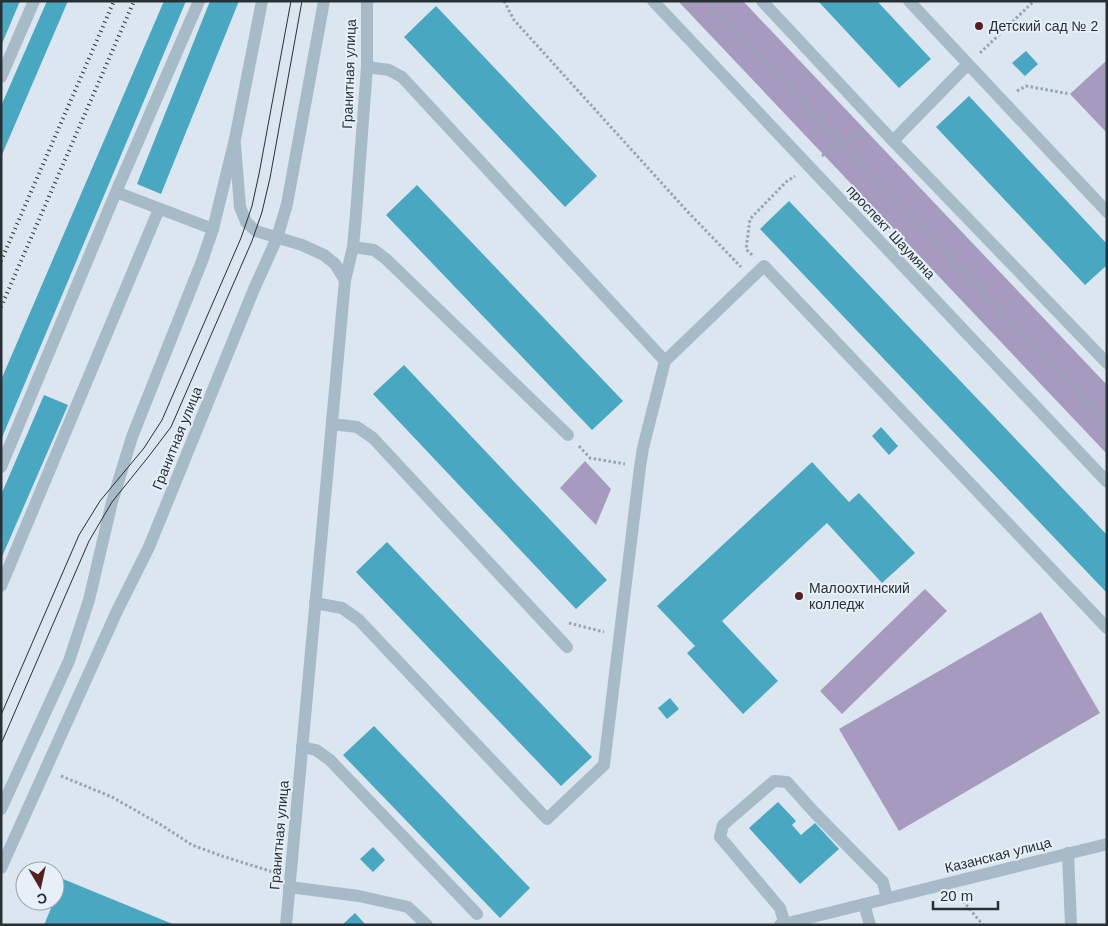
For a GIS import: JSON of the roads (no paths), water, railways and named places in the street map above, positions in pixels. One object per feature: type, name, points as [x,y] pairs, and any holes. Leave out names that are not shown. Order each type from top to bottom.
[{"type":"street","points":[[1,77],[34,1]]},
{"type":"street","points":[[1,467],[116,192],[199,1]]},
{"type":"street","points":[[1,809],[69,661],[89,600],[112,502],[132,437],[213,229],[235,139],[262,1]]},
{"type":"street","name":"Гранитная улица","points":[[1,868],[117,611],[148,547],[254,289],[277,238],[287,204],[324,1]]},
{"type":"street","name":"Гранитная улица","points":[[286,925],[345,280],[353,247],[367,67],[367,1]]},
{"type":"street","name":"проспект Шаумяна","points":[[653,1],[1107,482]]},
{"type":"street","points":[[762,1],[893,141],[1107,363]]},
{"type":"street","points":[[909,1],[1107,212]]},
{"type":"street","points":[[893,141],[968,64]]},
{"type":"street","points":[[367,67],[389,70],[402,77],[665,361]]},
{"type":"street","points":[[235,139],[240,207],[246,222],[256,231],[302,244],[324,255],[334,264],[345,280]]},
{"type":"street","points":[[116,192],[213,229]]},
{"type":"street","points":[[1,586],[159,209]]},
{"type":"street","points":[[353,247],[374,250],[386,259],[568,435]]},
{"type":"street","points":[[315,603],[342,608],[359,620],[547,820],[604,765],[640,467],[665,361],[764,266],[1107,628]]},
{"type":"street","points":[[332,424],[358,427],[373,438],[568,647]]},
{"type":"street","points":[[302,748],[316,750],[330,760],[477,914]]},
{"type":"street","points":[[783,924],[780,908],[720,837],[723,825],[774,781],[787,782],[883,882],[887,898]]},
{"type":"street","name":"Казанская улица","points":[[783,924],[1107,844]]},
{"type":"street","points":[[1068,853],[1071,925]]},
{"type":"street","points":[[289,887],[359,896],[408,907],[427,925]]},
{"type":"street","points":[[864,904],[870,925]]},
{"type":"tram line","points":[[1,715],[79,535],[100,501],[144,448],[162,420],[241,238],[252,206],[259,174],[291,1]]},
{"type":"tram line","points":[[1,744],[89,541],[112,502],[171,427],[252,241],[262,212],[270,178],[302,1]]},
{"type":"railway","points":[[1,261],[114,1]]},
{"type":"railway","points":[[1,307],[134,1]]},
{"type":"place","name":"Детский сад № 2","points":[[979,26]]},
{"type":"place","name":"Малоохтинский колледж","points":[[799,596]]}]
